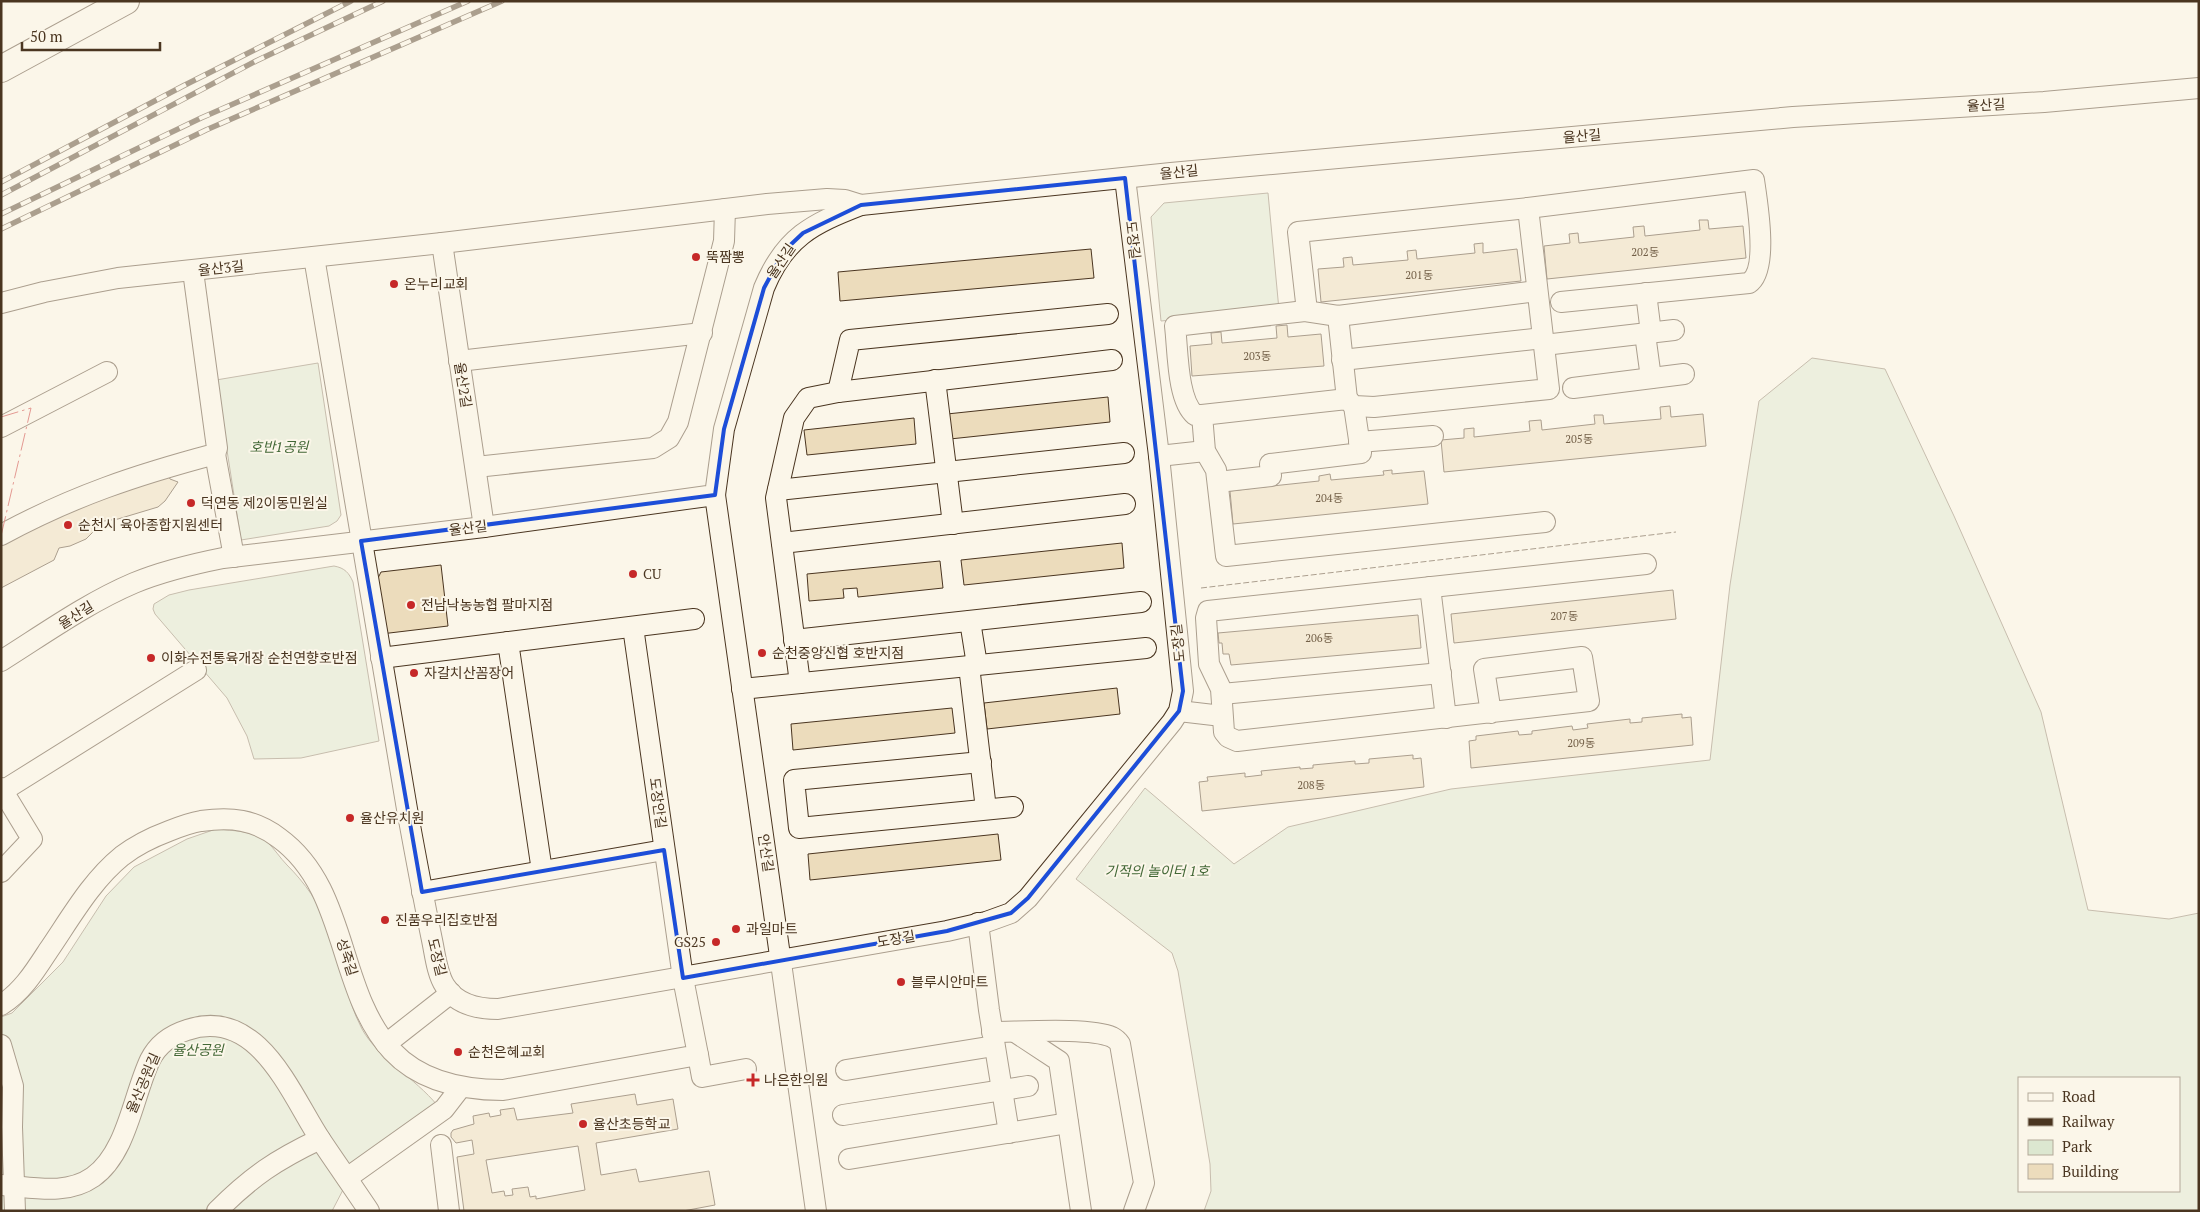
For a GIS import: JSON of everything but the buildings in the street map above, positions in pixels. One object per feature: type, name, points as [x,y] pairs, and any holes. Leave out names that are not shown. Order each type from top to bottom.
[{"type":"main road","points":[[1,69],[126,1]]},
{"type":"street","name":"율산길","points":[[1,661],[89,606],[126,586],[170,570],[234,557],[484,527],[715,496],[724,429],[764,288],[772,268],[784,251],[803,233],[815,225],[861,205],[1125,178],[1793,117],[2044,102],[2199,88]]},
{"type":"street","name":"도장길","points":[[361,542],[422,892],[440,973],[444,986],[465,1003],[481,1009],[498,1008],[683,978],[946,931],[1010,913],[1028,898],[1179,711],[1183,691],[1159,456],[1125,178]]},
{"type":"street","points":[[1307,311],[1298,232],[1528,208],[1754,180],[1760,252],[1759,264],[1754,280],[1561,302]]},
{"type":"street","name":"율산3길","points":[[1,304],[44,292],[118,278],[827,199],[845,200],[861,205]]},
{"type":"street","points":[[1528,208],[1549,389],[1374,407],[1351,402],[1195,415],[1187,406],[1182,385],[1175,326],[1307,311],[1338,316],[1537,292]]},
{"type":"street","points":[[476,468],[653,448],[669,438],[678,422],[702,333],[724,241],[724,210]]},
{"type":"street","name":"율산2길","points":[[442,243],[484,527]]},
{"type":"street","points":[[314,257],[361,542]]},
{"type":"street","points":[[193,271],[217,448],[215,454],[234,557]]},
{"type":"street","points":[[1646,293],[1652,378]]},
{"type":"street","points":[[838,392],[850,340],[1108,314]]},
{"type":"street","points":[[1218,482],[1271,476],[1270,464],[1361,453],[1342,360],[1338,316]]},
{"type":"street","points":[[1342,360],[1674,330]]},
{"type":"street","points":[[459,361],[702,333]]},
{"type":"street","points":[[800,683],[776,498],[794,418],[808,398],[838,392],[1112,360]]},
{"type":"street","points":[[1,427],[107,372]]},
{"type":"street","points":[[1573,388],[1684,374]]},
{"type":"street","points":[[935,380],[953,524]]},
{"type":"street","points":[[1202,415],[1205,451],[1216,470],[1226,556],[1545,522]]},
{"type":"street","points":[[1359,442],[1433,436]]},
{"type":"street","points":[[1159,456],[1205,451]]},
{"type":"street","points":[[778,490],[1124,453]]},
{"type":"street","points":[[1,535],[51,509],[93,491],[151,471],[215,454]]},
{"type":"street","name":"안산길","points":[[715,496],[816,1211]]},
{"type":"street","points":[[782,543],[1125,504]]},
{"type":"street","points":[[1491,712],[1484,669],[1582,657],[1589,701],[1237,741],[1228,737],[1224,732],[1222,694],[1218,680],[1212,673],[1209,664],[1206,618],[1208,611],[1646,564]]},
{"type":"street","points":[[1430,587],[1446,718]]},
{"type":"street","points":[[794,640],[1140,602]]},
{"type":"street","points":[[381,658],[694,619]]},
{"type":"street","points":[[970,621],[986,810]]},
{"type":"street","name":"도장안길","points":[[633,627],[683,978]]},
{"type":"street","points":[[508,642],[542,871]]},
{"type":"street","points":[[742,689],[1146,648]]},
{"type":"street","points":[[1,872],[32,839],[2,790],[196,670]]},
{"type":"street","points":[[1222,694],[1441,672]]},
{"type":"street","points":[[1179,711],[1222,716]]},
{"type":"street","points":[[981,762],[794,780],[799,828],[1014,807]]},
{"type":"street","name":"성죽길","points":[[1,1005],[23,986],[89,891],[122,855],[159,835],[192,822],[238,820],[251,822],[272,832],[301,857],[321,888],[337,925],[364,1007],[372,1023],[386,1044],[411,1066],[438,1081],[461,1087],[503,1090],[698,1055]]},
{"type":"street","points":[[422,892],[664,850]]},
{"type":"street","points":[[978,923],[993,1039],[1009,1133]]},
{"type":"street","points":[[683,978],[702,1077],[746,1069]]},
{"type":"street","points":[[386,1044],[451,993]]},
{"type":"street","name":"율산공원길","points":[[7,1186],[58,1189],[74,1186],[93,1177],[111,1159],[122,1140],[151,1059],[160,1045],[176,1033],[197,1026],[215,1026],[228,1030],[258,1045],[295,1094],[320,1139],[369,1211]]},
{"type":"street","points":[[1016,1032],[1059,1060],[1081,1211]]},
{"type":"street","points":[[846,1070],[993,1039],[1016,1032],[1089,1032],[1110,1036],[1120,1044],[1144,1183],[1134,1211]]},
{"type":"street","points":[[1,1045],[13,1086],[7,1186],[15,1211]]},
{"type":"street","points":[[843,1115],[1028,1086]]},
{"type":"street","points":[[348,1178],[444,1109],[461,1087]]},
{"type":"street","points":[[849,1159],[1068,1123]]},
{"type":"street","points":[[217,1211],[268,1166],[320,1139]]},
{"type":"street","points":[[441,1144],[448,1211]]},
{"type":"highlighted area","points":[[1125,178],[1183,691],[1179,711],[1028,898],[1011,913],[947,931],[683,978],[664,850],[422,892],[361,541],[715,495],[724,429],[764,288],[784,251],[803,233],[861,205]]},
{"type":"green space","points":[[1268,193],[1279,310],[1161,321],[1151,217],[1164,203]]},
{"type":"green space","name":"기적의 놀이터 1호","points":[[1812,358],[1885,369],[1954,516],[2041,712],[2088,910],[2169,919],[2199,913],[2199,1211],[1204,1211],[1211,1191],[1210,1164],[1178,971],[1172,953],[1076,879],[1145,788],[1234,864],[1288,827],[1451,789],[1710,760],[1730,585],[1759,401]]},
{"type":"green space","name":"호반1공원","points":[[318,363],[341,515],[337,521],[329,526],[241,540],[216,380]]},
{"type":"green space","points":[[334,566],[346,571],[353,582],[379,741],[301,758],[254,759],[247,736],[227,698],[155,614],[154,604],[169,595],[189,590]]},
{"type":"green space","name":"율산공원","points":[[216,829],[243,832],[261,838],[270,844],[300,879],[316,902],[329,927],[356,1017],[362,1029],[377,1049],[419,1086],[437,1105],[358,1161],[332,1211],[1,1211],[1,1017],[12,1013],[63,962],[106,896],[134,867],[187,839]]},
{"type":"railway","points":[[1,182],[183,86],[351,1]]},
{"type":"railway","points":[[1,195],[256,61],[383,1]]},
{"type":"railway","points":[[1,214],[201,118],[468,1]]},
{"type":"railway","points":[[1,229],[206,130],[502,1]]},
{"type":"fence","points":[[1201,588],[1676,532]]},
{"type":"power","points":[[1,417],[31,408],[1,536]]},
{"type":"place","name":"뚝짬뽕","points":[[696,257]]},
{"type":"place","name":"온누리교회","points":[[394,284]]},
{"type":"place","name":"덕연동 제2이동민원실","points":[[191,503]]},
{"type":"place","name":"순천시 육아종합지원센터","points":[[68,525]]},
{"type":"place","name":"CU","points":[[633,574]]},
{"type":"place","name":"전남낙농농협 팔마지점","points":[[411,605]]},
{"type":"place","name":"순천중앙신협 호반지점","points":[[762,653]]},
{"type":"place","name":"이화수전통육개장 순천연향호반점","points":[[151,658]]},
{"type":"place","name":"자갈치산꼼장어","points":[[414,673]]},
{"type":"place","name":"율산유치원","points":[[350,818]]},
{"type":"place","name":"진품우리집호반점","points":[[385,920]]},
{"type":"place","name":"과일마트","points":[[736,929]]},
{"type":"place","name":"GS25","points":[[716,942]]},
{"type":"place","name":"블루시안마트","points":[[901,982]]},
{"type":"place","name":"순천은혜교회","points":[[458,1052]]},
{"type":"place","name":"나은한의원","points":[[753,1080]]},
{"type":"place","name":"율산초등학교","points":[[583,1124]]}]
